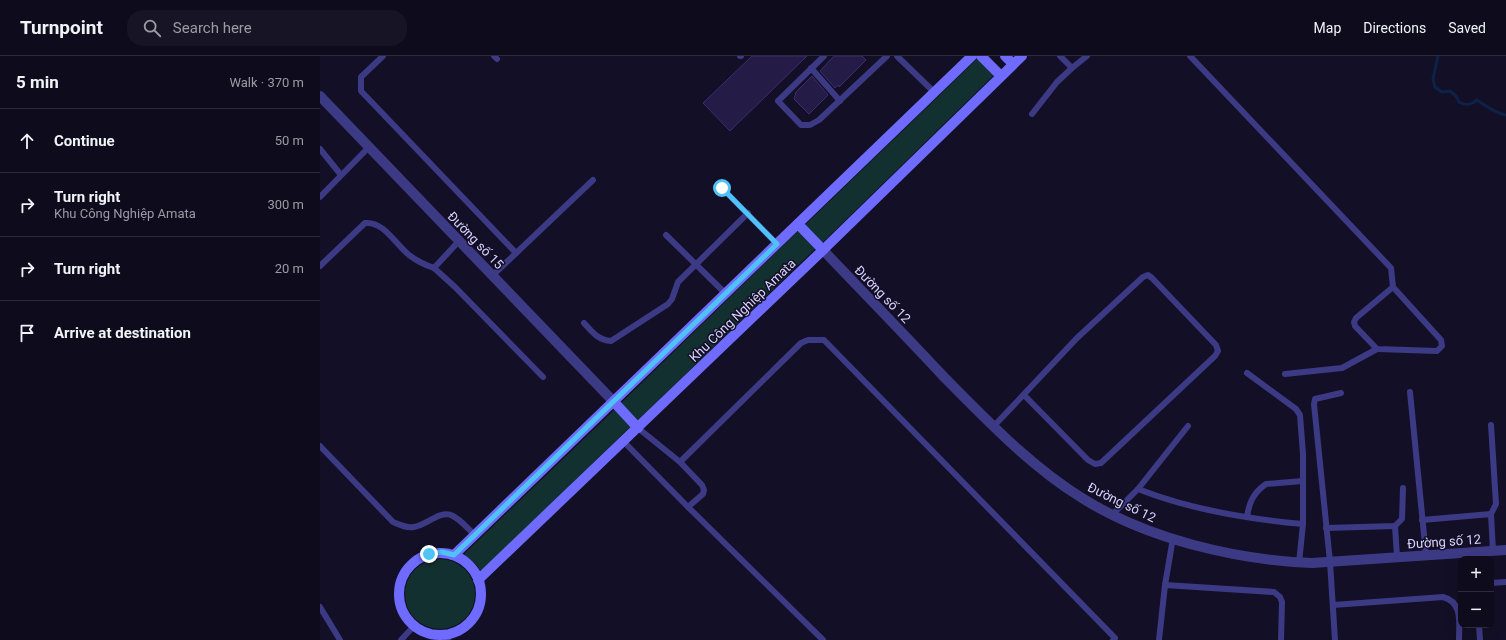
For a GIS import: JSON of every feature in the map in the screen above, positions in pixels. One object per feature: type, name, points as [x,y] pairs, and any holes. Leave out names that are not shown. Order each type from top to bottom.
[{"type":"street","name":"Khu Công Nghiệp Amata","points":[[454,555],[972,56]]},
{"type":"street","points":[[981,56],[1000,76]]},
{"type":"street","points":[[1005,56],[1013,64]]},
{"type":"street","name":"Khu Công Nghiệp Amata","points":[[478,580],[624,442],[1022,56]]},
{"type":"street","name":"Đường số 15","points":[[320,96],[614,402]]},
{"type":"street","points":[[798,224],[823,250]]},
{"type":"street","name":"Đường số 12","points":[[823,250],[993,427],[1048,475],[1082,499],[1112,515],[1155,533],[1207,548],[1255,558],[1299,563],[1506,550]]},
{"type":"street","points":[[614,402],[638,428]]},
{"type":"street","points":[[442,552],[454,555],[465,561],[473,569],[478,580],[481,592],[480,604],[475,615],[467,625],[446,637],[429,633],[414,626],[406,616],[400,604],[399,592],[401,579],[404,573],[417,559],[429,554],[442,552]]},
{"type":"lane","points":[[383,56],[361,77],[361,91],[516,253]]},
{"type":"lane","points":[[824,56],[778,101],[801,125],[810,125],[819,120],[887,56]]},
{"type":"lane","points":[[896,56],[934,92]]},
{"type":"lane","points":[[1060,56],[1072,68]]},
{"type":"lane","points":[[1032,114],[1057,82],[1087,56]]},
{"type":"lane","points":[[1190,56],[1388,264],[1392,272],[1393,288],[1441,340],[1442,346],[1437,351],[1377,349],[1342,368],[1285,374]]},
{"type":"lane","points":[[811,68],[840,101]]},
{"type":"lane","points":[[320,197],[369,148]]},
{"type":"lane","points":[[320,149],[341,175]]},
{"type":"lane","points":[[492,276],[593,180]]},
{"type":"lane","points":[[722,188],[777,244]]},
{"type":"lane","points":[[584,323],[597,337],[603,340],[611,341],[668,304],[672,299],[678,282],[748,213]]},
{"type":"lane","points":[[320,266],[365,223],[372,222],[379,225],[409,255],[420,263],[434,268],[455,287],[543,377]]},
{"type":"lane","points":[[666,235],[725,293]]},
{"type":"lane","points":[[434,268],[459,241]]},
{"type":"lane","points":[[993,427],[1077,338],[1143,277],[1148,275],[1216,345],[1218,351],[1215,356],[1101,463],[1095,464],[1088,460],[1024,395]]},
{"type":"lane","points":[[1377,349],[1355,326],[1354,322],[1356,318],[1393,288]]},
{"type":"lane","points":[[680,462],[801,343],[808,340],[824,340],[1115,639]]},
{"type":"lane","points":[[1247,373],[1296,409],[1300,415],[1303,524],[1299,563]]},
{"type":"lane","points":[[1410,392],[1426,555]]},
{"type":"lane","points":[[1335,640],[1330,562],[1314,404],[1315,399],[1319,397],[1341,393]]},
{"type":"lane","points":[[1491,425],[1496,504],[1492,514],[1493,550]]},
{"type":"lane","points":[[1112,515],[1138,489],[1188,426]]},
{"type":"lane","points":[[638,428],[680,462],[702,486],[704,490],[703,494],[688,507]]},
{"type":"lane","points":[[624,442],[823,640]]},
{"type":"lane","points":[[320,446],[393,522],[403,527],[416,527],[447,515],[453,516],[475,535]]},
{"type":"lane","points":[[1247,517],[1249,503],[1266,484],[1303,481]]},
{"type":"lane","points":[[1326,528],[1395,526],[1402,519],[1403,488]]},
{"type":"lane","points":[[1138,489],[1158,497],[1213,512],[1303,524]]},
{"type":"lane","points":[[1422,520],[1492,514]]},
{"type":"lane","points":[[1395,526],[1397,557]]},
{"type":"lane","points":[[1159,640],[1165,585],[1174,538]]},
{"type":"lane","points":[[1494,584],[1506,582]]},
{"type":"lane","points":[[1165,585],[1274,592],[1280,597],[1282,602],[1281,640]]},
{"type":"lane","points":[[1333,605],[1443,597],[1451,599],[1456,605],[1458,611],[1459,640]]},
{"type":"lane","points":[[320,607],[340,640]]},
{"type":"lane","points":[[401,640],[414,626]]},
{"type":"lane","points":[[1479,628],[1480,640]]},
{"type":"green space","points":[[978,58],[994,75],[821,244],[804,226]]},
{"type":"green space","points":[[799,230],[816,248],[636,422],[620,404]]},
{"type":"green space","points":[[615,409],[631,426],[481,571],[476,564],[464,554]]},
{"type":"green space","points":[[440,559],[453,562],[465,569],[472,581],[475,594],[472,607],[465,619],[453,626],[440,629],[427,626],[415,619],[408,607],[405,594],[408,581],[415,569],[427,562]]},
{"type":"building","points":[[752,56],[807,56],[730,131],[703,103]]},
{"type":"building","points":[[834,56],[862,56],[866,60],[839,87],[838,85],[835,88],[820,71]]},
{"type":"building","points":[[812,76],[828,95],[809,114],[794,99],[796,92]]},
{"type":"waterway","points":[[1438,56],[1433,79],[1435,87],[1442,92],[1450,91],[1456,96],[1459,102],[1464,104],[1473,103],[1477,100],[1494,111],[1506,115]]},
{"type":"route","points":[[429,554],[442,552],[454,555],[777,244],[722,188]]}]
